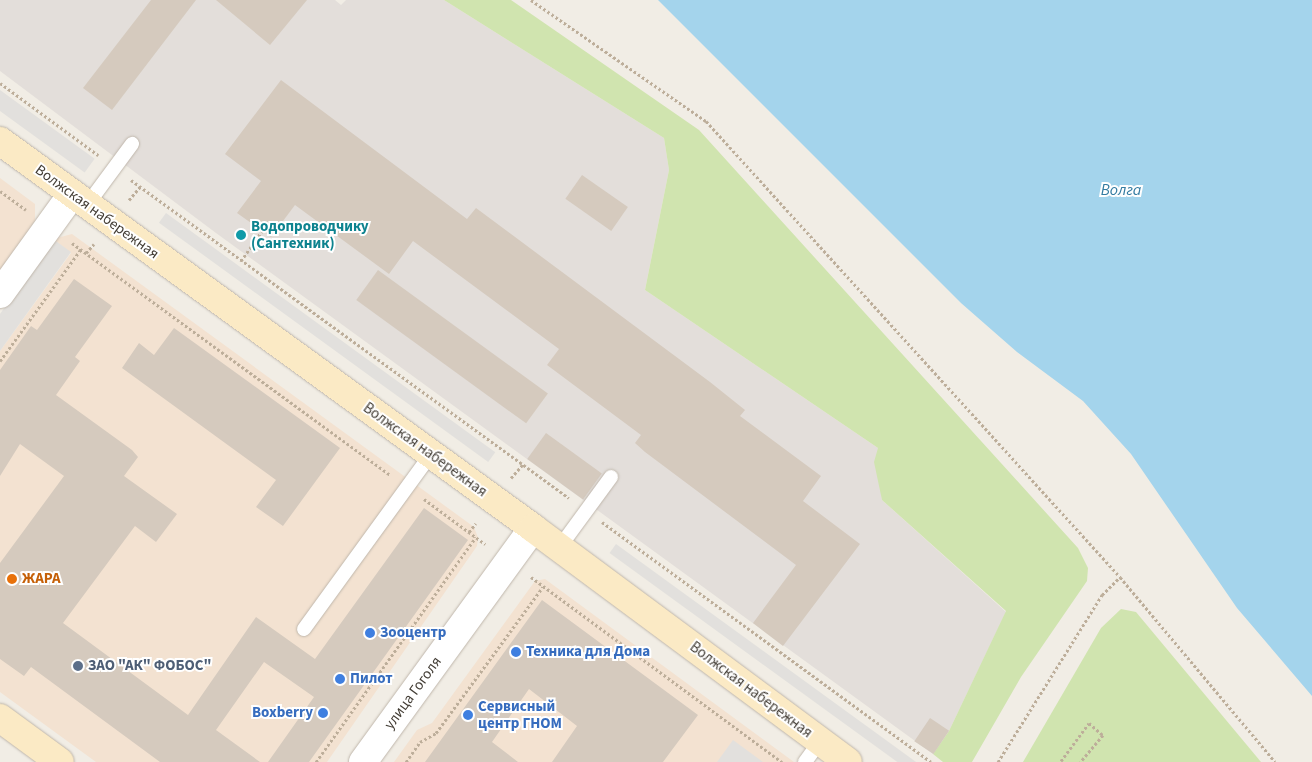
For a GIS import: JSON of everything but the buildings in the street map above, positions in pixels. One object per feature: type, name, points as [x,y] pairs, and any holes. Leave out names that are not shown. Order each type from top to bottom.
[{"type":"street","name":"Волжская набережная","points":[[0,141],[534,528],[812,752],[848,762]]},
{"type":"street","points":[[0,294],[79,200]]},
{"type":"street","name":"улица Гоголя","points":[[363,762],[534,528]]},
{"type":"street","points":[[0,718],[60,762]]},
{"type":"lane","points":[[79,200],[114,168],[132,144]]},
{"type":"lane","points":[[304,629],[431,454]]},
{"type":"lane","points":[[559,548],[611,477]]},
{"type":"path","points":[[531,0],[706,121],[1120,577],[1275,762]]},
{"type":"path","points":[[0,83],[240,262],[930,762]]},
{"type":"path","points":[[240,262],[262,231]]},
{"type":"path","points":[[0,361],[81,249]]},
{"type":"path","points":[[316,762],[476,537]]},
{"type":"path","points":[[998,762],[1102,595],[1120,577]]},
{"type":"path","points":[[406,762],[420,742],[436,733],[544,587]]},
{"type":"path","points":[[1061,762],[1089,723],[1102,735],[1080,762]]},
{"type":"shaded area","points":[[0,0],[335,0],[341,5],[346,0],[444,0],[664,138],[669,170],[645,290],[878,448],[882,500],[1006,612],[949,731],[933,754],[216,233],[0,71]]},
{"type":"shaded area","points":[[0,90],[95,159],[85,173],[0,111]]},
{"type":"shaded area","points":[[0,178],[35,204],[35,221],[0,271]]},
{"type":"shaded area","points":[[166,213],[495,452],[488,462],[159,223]]},
{"type":"shaded area","points":[[72,234],[474,527],[478,538],[477,546],[327,762],[96,762],[0,692],[0,351],[71,253],[53,239]]},
{"type":"shaded area","points":[[53,239],[71,252],[0,351],[0,314]]},
{"type":"shaded area","points":[[616,544],[916,762],[897,762],[610,553]]},
{"type":"shaded area","points":[[545,579],[794,762],[394,762],[417,730],[432,723],[535,581]]},
{"type":"shaded area","points":[[733,740],[763,762],[717,762]]},
{"type":"green space","points":[[444,0],[511,0],[699,130],[1078,548],[1088,568],[1087,581],[1021,677],[972,762],[943,762],[933,754],[949,731],[1006,611],[882,500],[874,462],[878,448],[645,290],[669,170],[664,138]]},
{"type":"green space","points":[[1121,609],[1136,612],[1261,762],[1023,762],[1101,628]]},
{"type":"water","name":"Волга","points":[[658,0],[1312,0],[1312,696],[1237,608],[1131,454],[1083,401],[1017,352],[961,303]]},
{"type":"place","name":"Водопроводчику (Сантехник)","points":[[241,235]]},
{"type":"place","name":"ЖАРА","points":[[12,579]]},
{"type":"place","name":"Зооцентр","points":[[370,633]]},
{"type":"place","name":"Техника для Дома","points":[[516,652]]},
{"type":"place","name":"ЗАО \"АК\" ФОБОС\"","points":[[78,666]]},
{"type":"place","name":"Пилот","points":[[340,679]]},
{"type":"place","name":"Boxberry","points":[[323,713]]},
{"type":"place","name":"Сервисный центр ГНОМ","points":[[468,715]]}]
